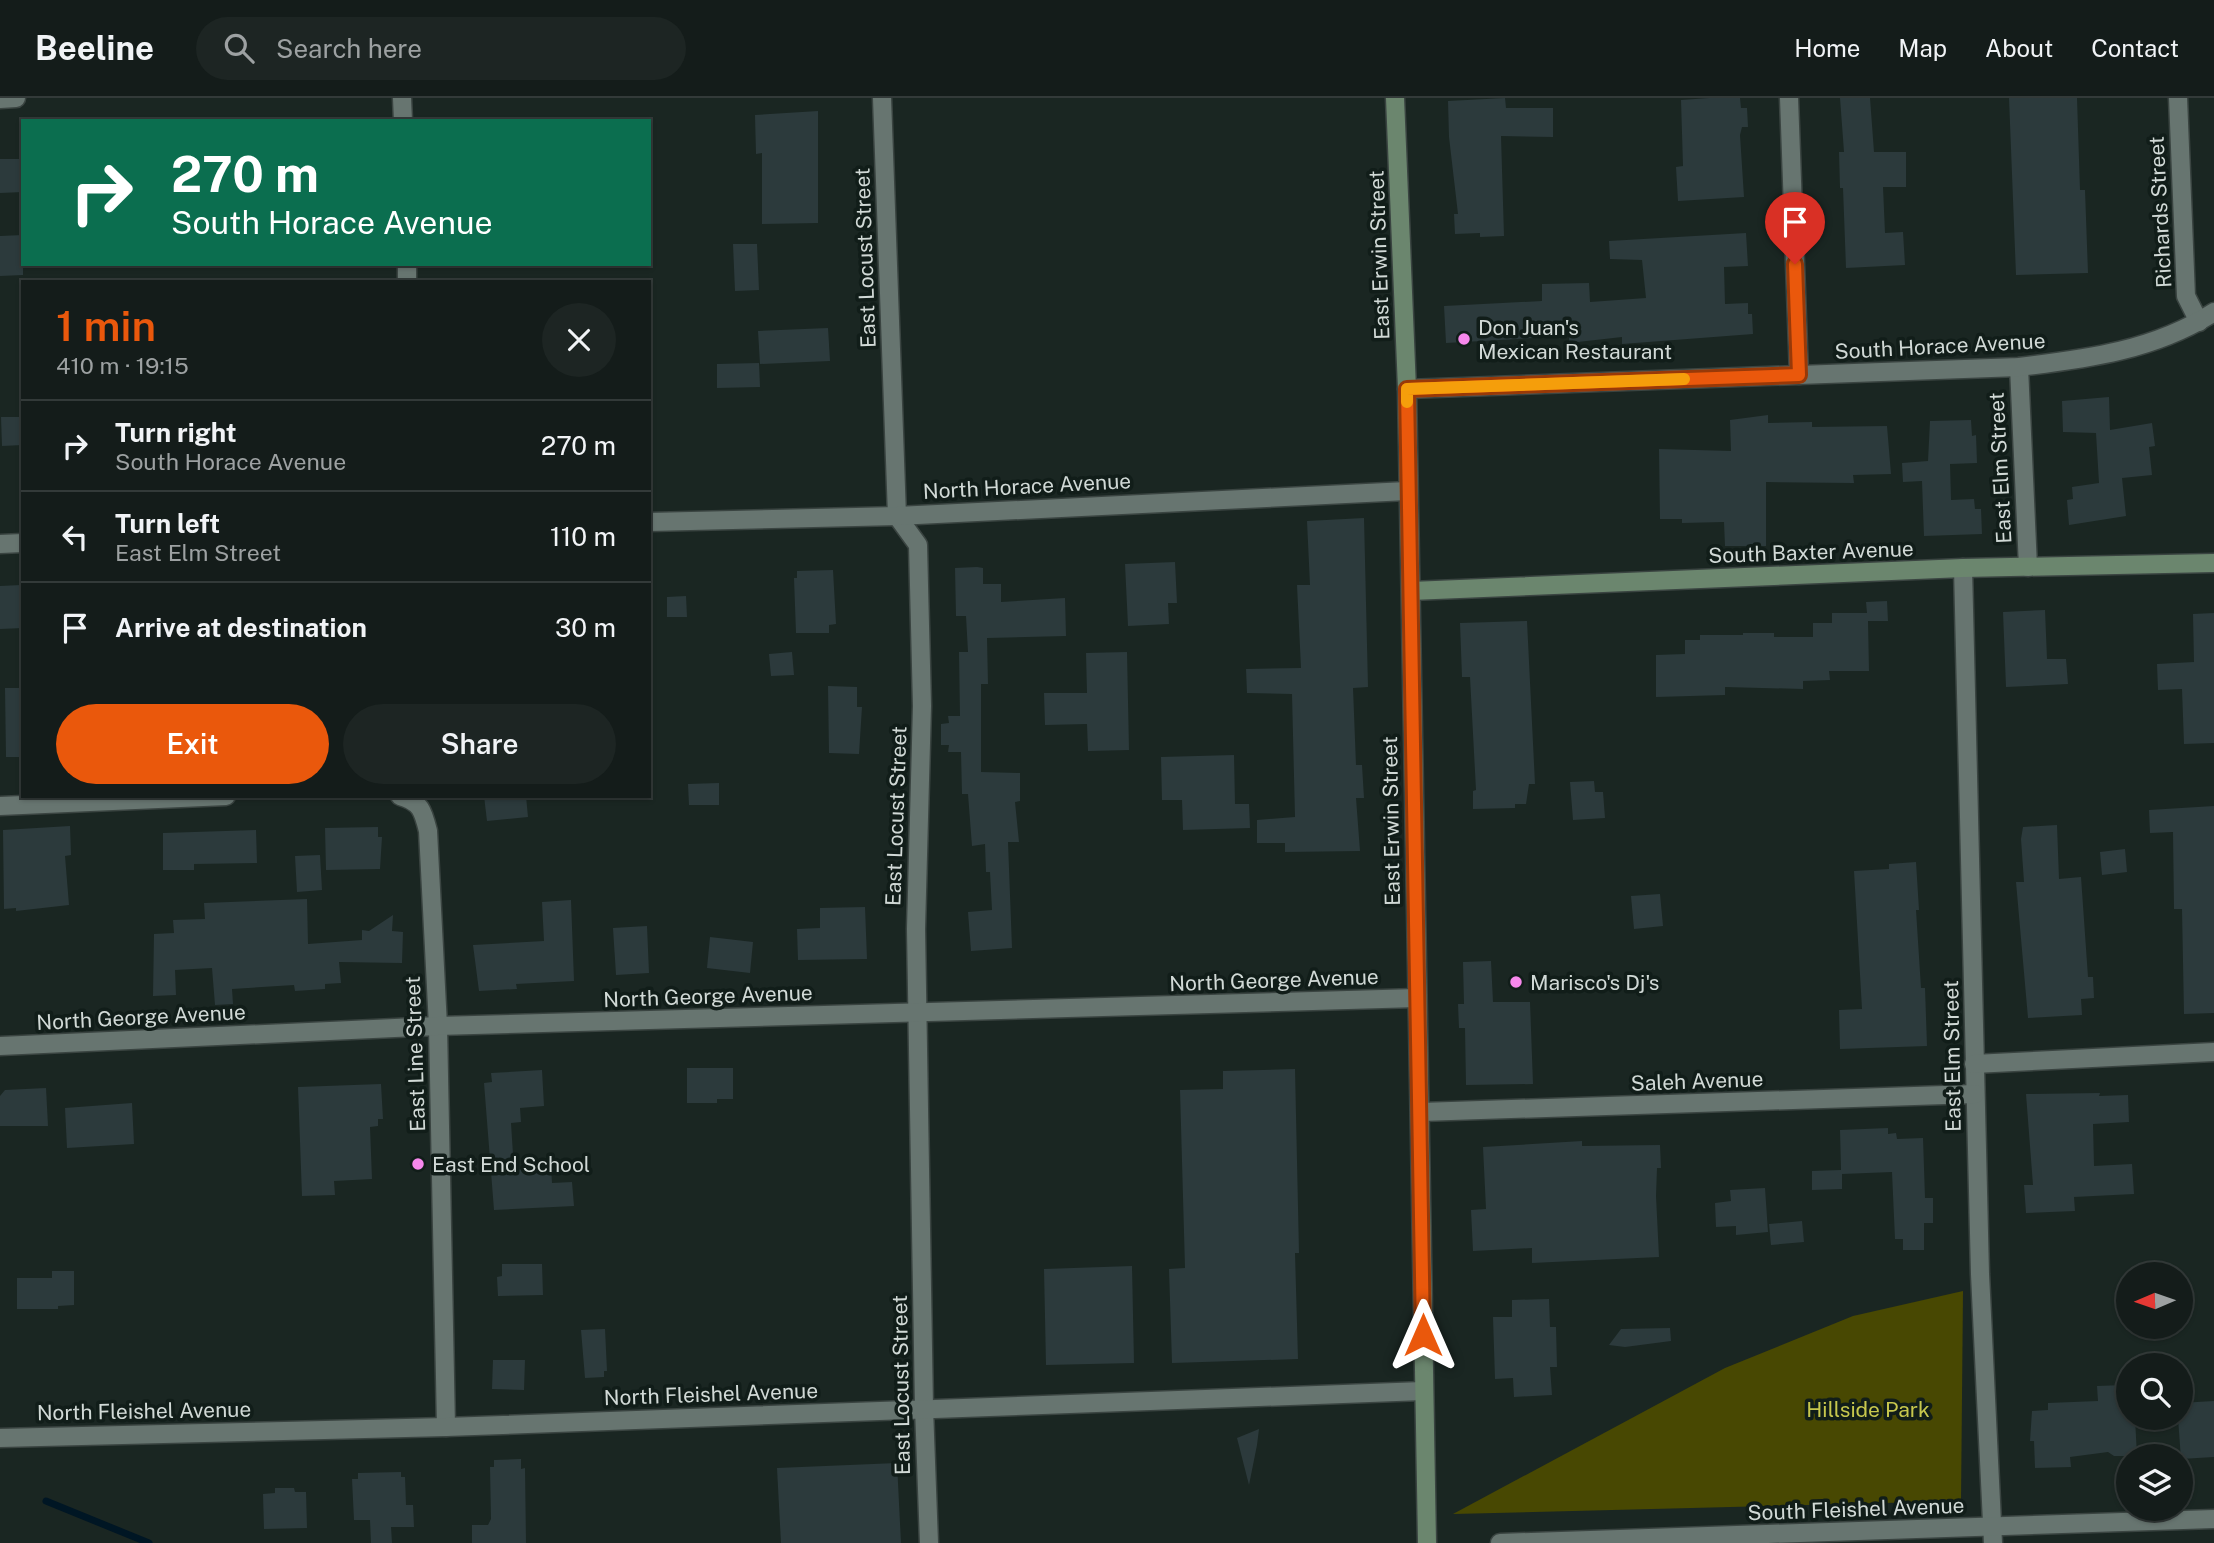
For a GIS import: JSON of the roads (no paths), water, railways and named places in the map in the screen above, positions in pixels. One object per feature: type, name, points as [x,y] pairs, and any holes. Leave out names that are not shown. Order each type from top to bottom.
[{"type":"main road","name":"East Erwin Street","points":[[1395,98],[1407,389],[1427,1543]]},
{"type":"main road","name":"South Baxter Avenue","points":[[1411,591],[1963,568],[2214,563]]},
{"type":"street","points":[[0,99],[16,98]]},
{"type":"street","points":[[402,98],[403,119]]},
{"type":"street","name":"East Locust Street","points":[[882,98],[897,516],[918,545],[922,706],[916,822],[917,1013],[929,1543]]},
{"type":"street","points":[[1789,98],[1799,375]]},
{"type":"street","name":"Richards Street","points":[[2178,98],[2186,296],[2206,317]]},
{"type":"street","name":"South Horace Avenue","points":[[1407,389],[2018,367],[2096,358],[2157,341],[2206,317]]},
{"type":"street","name":"East Elm Street","points":[[2018,367],[2028,567]]},
{"type":"street","name":"North Horace Avenue","points":[[651,522],[897,516],[1407,491]]},
{"type":"street","points":[[0,544],[21,543]]},
{"type":"street","name":"East Elm Street","points":[[1963,568],[1974,1064],[1992,1535]]},
{"type":"street","points":[[0,806],[181,798]]},
{"type":"street","name":"East Line Street","points":[[407,798],[414,800],[422,808],[428,831],[438,1027],[446,1427]]},
{"type":"street","name":"North George Avenue","points":[[0,1046],[438,1027],[1417,998]]},
{"type":"street","points":[[1974,1064],[2214,1052]]},
{"type":"street","name":"Saleh Avenue","points":[[1421,1112],[1975,1094]]},
{"type":"street","name":"North Fleishel Avenue","points":[[0,1438],[446,1427],[1423,1391]]},
{"type":"street","name":"South Fleishel Avenue","points":[[1500,1543],[1992,1535],[2214,1518]]},
{"type":"waterway","points":[[46,1501],[149,1543]]},
{"type":"place","name":"Don Juan's Mexican Restaurant","points":[[1464,339]]},
{"type":"place","name":"Marisco's Dj's","points":[[1516,982]]},
{"type":"place","name":"East End School","points":[[418,1164]]},
{"type":"park label","name":"Hillside Park","points":[[1868,1409]]}]
